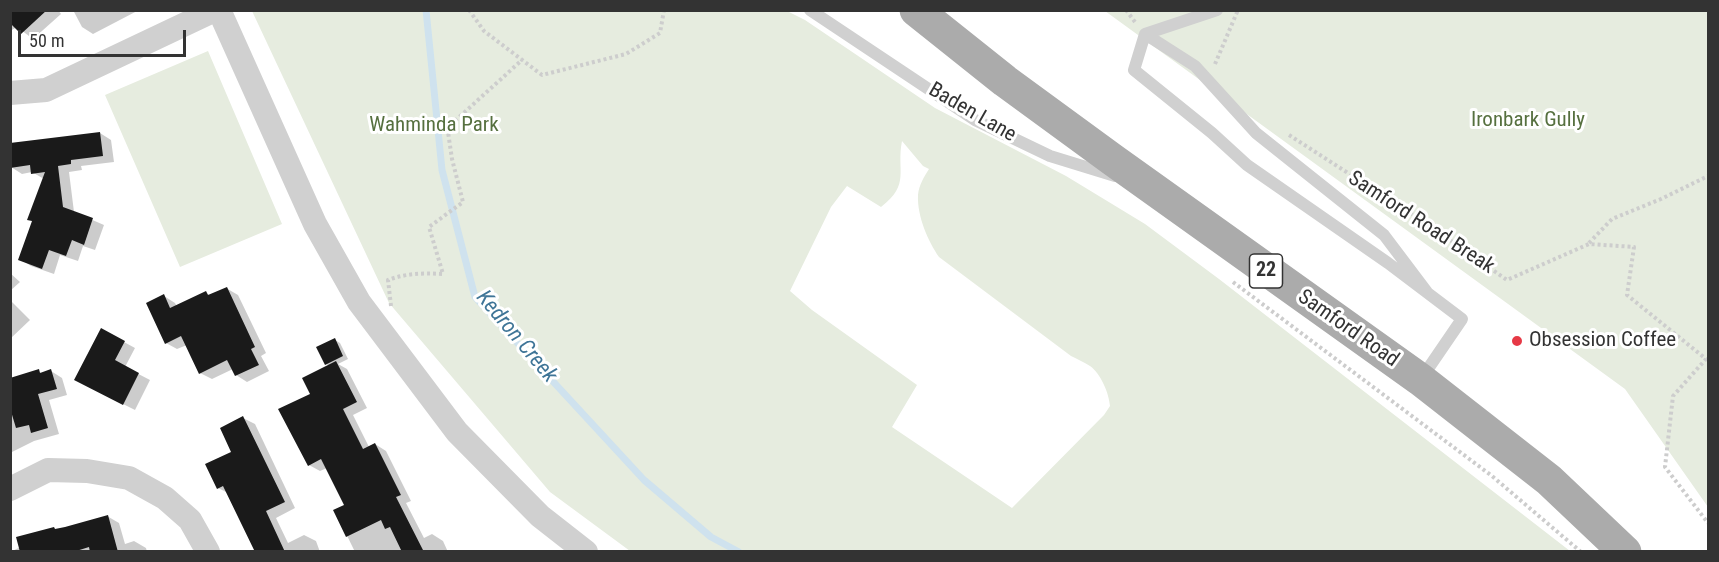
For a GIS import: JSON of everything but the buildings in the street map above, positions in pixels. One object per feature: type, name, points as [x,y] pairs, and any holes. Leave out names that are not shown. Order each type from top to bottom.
[{"type":"main road","name":"Samford Road","points":[[916,10],[1005,81],[1148,186],[1420,380],[1549,480],[1625,552]]},
{"type":"street","points":[[10,93],[46,90],[217,10],[315,224],[358,302],[456,432],[540,516],[584,551]]},
{"type":"street","points":[[10,489],[48,470],[87,471],[129,478],[165,498],[190,520],[208,552]]},
{"type":"lane","name":"Baden Lane","points":[[810,10],[975,120],[1050,156],[1148,186]]},
{"type":"lane","points":[[1145,34],[1217,10]]},
{"type":"lane","points":[[1145,34],[1195,66],[1256,133],[1384,235],[1426,292]]},
{"type":"lane","points":[[1145,34],[1134,70],[1247,165],[1388,263],[1462,319],[1420,380]]},
{"type":"path","points":[[469,10],[484,31],[542,75],[626,54],[660,33],[664,10]]},
{"type":"path","points":[[1208,81],[1238,10]]},
{"type":"path","points":[[382,333],[393,319],[388,280],[420,273],[443,274],[429,227],[463,202],[448,132],[457,119],[522,60]]},
{"type":"path","name":"Samford Road Break","points":[[1286,133],[1427,224],[1507,280],[1589,244],[1634,247],[1627,295],[1707,359],[1674,396],[1665,468],[1708,523]]},
{"type":"path","points":[[1589,244],[1612,219],[1708,176]]},
{"type":"path","points":[[1225,276],[1492,476],[1581,552]]},
{"type":"green space","name":"Wahminda Park","points":[[252,11],[790,11],[935,108],[1066,176],[1145,224],[1570,551],[630,551],[550,492],[389,303]],"holes":[[[902,141],[923,166],[929,169],[919,191],[919,211],[927,236],[939,257],[1071,356],[1094,369],[1108,395],[1110,406],[1104,415],[1012,508],[892,427],[917,385],[812,310],[790,291],[831,207],[847,186],[881,207],[890,199],[899,184]]]},
{"type":"green space","name":"Ironbark Gully","points":[[1105,11],[1708,11],[1708,507],[1625,389]]},
{"type":"green space","points":[[208,51],[282,224],[180,267],[105,95]]},
{"type":"waterway","name":"Kedron Creek","points":[[426,10],[442,170],[475,297],[644,480],[711,537],[739,552]]},
{"type":"place","name":"Obsession Coffee","points":[[1517,341]]}]
